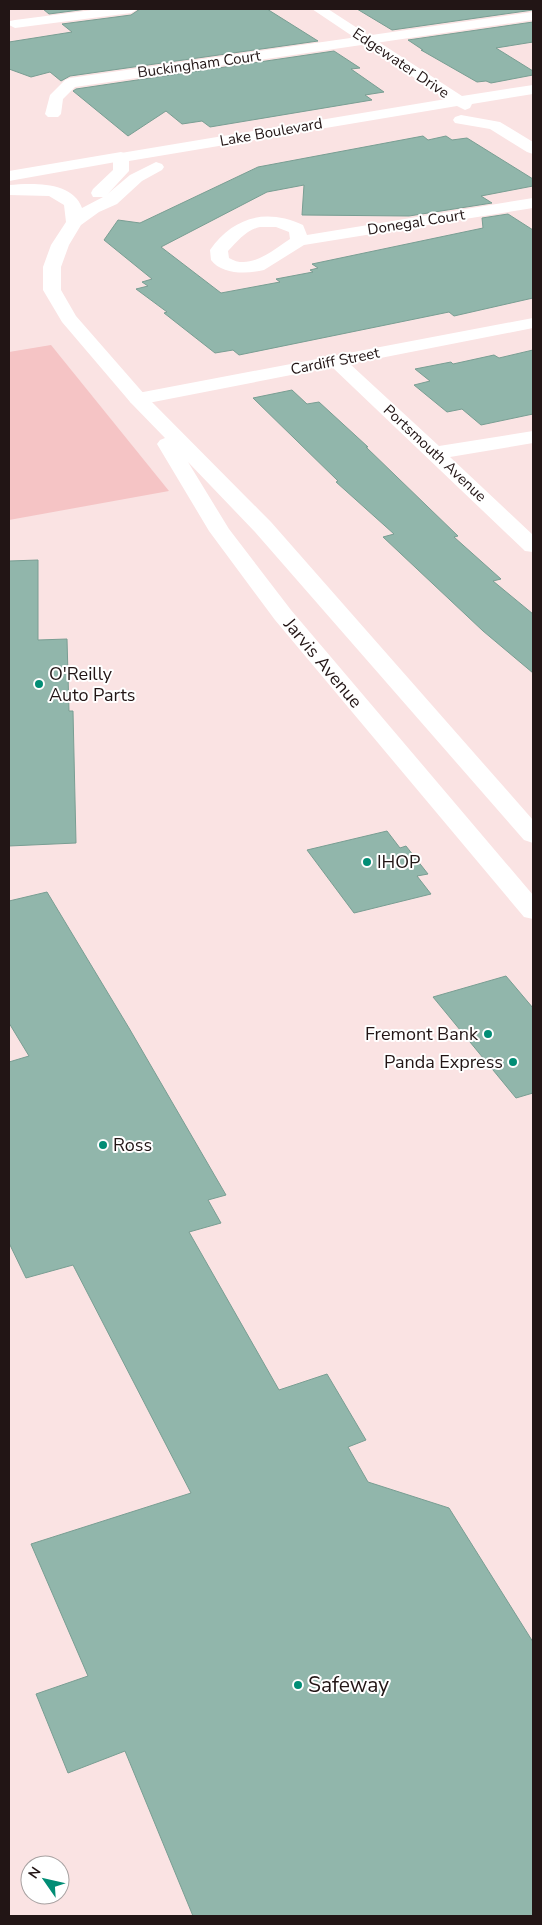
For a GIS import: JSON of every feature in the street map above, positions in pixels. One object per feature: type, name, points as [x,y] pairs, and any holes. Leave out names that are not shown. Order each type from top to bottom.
[{"type":"street","points":[[15,24],[131,9]]},
{"type":"street","name":"Edgewater Drive","points":[[319,9],[458,101],[493,118],[533,149]]},
{"type":"street","name":"Buckingham Court","points":[[54,114],[55,98],[70,83],[533,16]]},
{"type":"street","name":"Lake Boulevard","points":[[9,184],[458,101],[533,90]]},
{"type":"street","points":[[443,123],[493,118]]},
{"type":"street","name":"Lake Boulevard","points":[[9,176],[30,171],[121,164],[156,167],[175,164]]},
{"type":"street","name":"Jarvis Avenue","points":[[121,164],[94,198],[94,208],[75,222],[60,245],[52,267],[52,290],[68,318],[138,398],[263,527],[533,835]]},
{"type":"street","points":[[94,208],[111,200],[136,178],[156,167]]},
{"type":"street","points":[[9,190],[39,189],[62,196],[73,204],[75,222]]},
{"type":"street","name":"Donegal Court","points":[[299,241],[533,203]]},
{"type":"street","name":"Cardiff Street","points":[[138,398],[533,323]]},
{"type":"street","name":"Portsmouth Avenue","points":[[336,361],[533,546]]},
{"type":"street","name":"Jarvis Avenue","points":[[138,398],[220,531],[282,615],[533,911]]},
{"type":"street","points":[[435,452],[533,437]]},
{"type":"shaded area","points":[[51,345],[169,491],[9,520],[9,352]]},
{"type":"building","points":[[43,9],[87,9],[49,14]]},
{"type":"building","points":[[140,9],[267,9],[318,41],[70,76],[61,81],[50,72],[31,77],[9,69],[9,42],[72,32],[62,24],[131,15]]},
{"type":"building","points":[[357,9],[533,9],[533,10],[392,30]]},
{"type":"building","points":[[533,22],[533,42],[496,48],[533,71],[533,75],[491,83],[486,81],[477,82],[421,50],[423,50],[408,40]]},
{"type":"building","points":[[334,51],[360,68],[351,69],[384,92],[365,95],[372,100],[210,127],[202,121],[182,124],[166,111],[128,136],[73,91],[76,89]]},
{"type":"building","points":[[423,136],[428,140],[446,136],[452,140],[467,138],[533,179],[533,186],[481,196],[492,203],[409,216],[302,215],[304,185],[267,192],[161,247],[221,293],[280,282],[276,279],[313,272],[310,270],[318,268],[312,264],[483,228],[482,218],[508,214],[533,230],[533,298],[454,316],[449,312],[239,355],[233,350],[215,353],[164,313],[167,312],[136,289],[148,286],[142,282],[152,279],[104,240],[118,220],[140,223],[258,167]]},
{"type":"building","points":[[533,350],[533,414],[481,425],[462,409],[447,412],[414,385],[430,381],[415,369],[451,362],[453,364],[494,355],[499,358]]},
{"type":"building","points":[[292,390],[307,404],[319,402],[368,447],[366,447],[458,536],[454,537],[501,579],[493,581],[533,614],[533,673],[483,631],[383,537],[394,534],[336,482],[338,481],[253,398]]},
{"type":"building","name":"O'Reilly Auto Parts","points":[[38,560],[38,640],[67,639],[69,711],[73,711],[76,843],[9,846],[9,561]]},
{"type":"building","name":"IHOP","points":[[387,831],[400,848],[406,846],[428,874],[417,876],[431,894],[354,913],[307,850]]},
{"type":"building","name":"Safeway","points":[[47,892],[226,1195],[208,1200],[221,1223],[189,1232],[279,1390],[327,1374],[366,1440],[348,1447],[368,1482],[449,1508],[533,1642],[533,1916],[193,1916],[125,1751],[68,1773],[36,1694],[88,1676],[31,1544],[191,1493],[73,1265],[26,1278],[9,1243],[9,1062],[29,1056],[9,1023],[9,901]]},
{"type":"building","points":[[506,976],[533,1008],[533,1093],[516,1098],[433,997]]},
{"type":"place","name":"O'Reilly Auto Parts","points":[[39,684]]},
{"type":"place","name":"IHOP","points":[[367,862]]},
{"type":"place","name":"Fremont Bank","points":[[488,1034]]},
{"type":"place","name":"Panda Express","points":[[513,1062]]},
{"type":"place","name":"Ross","points":[[103,1145]]},
{"type":"place","name":"Safeway","points":[[298,1685]]}]
